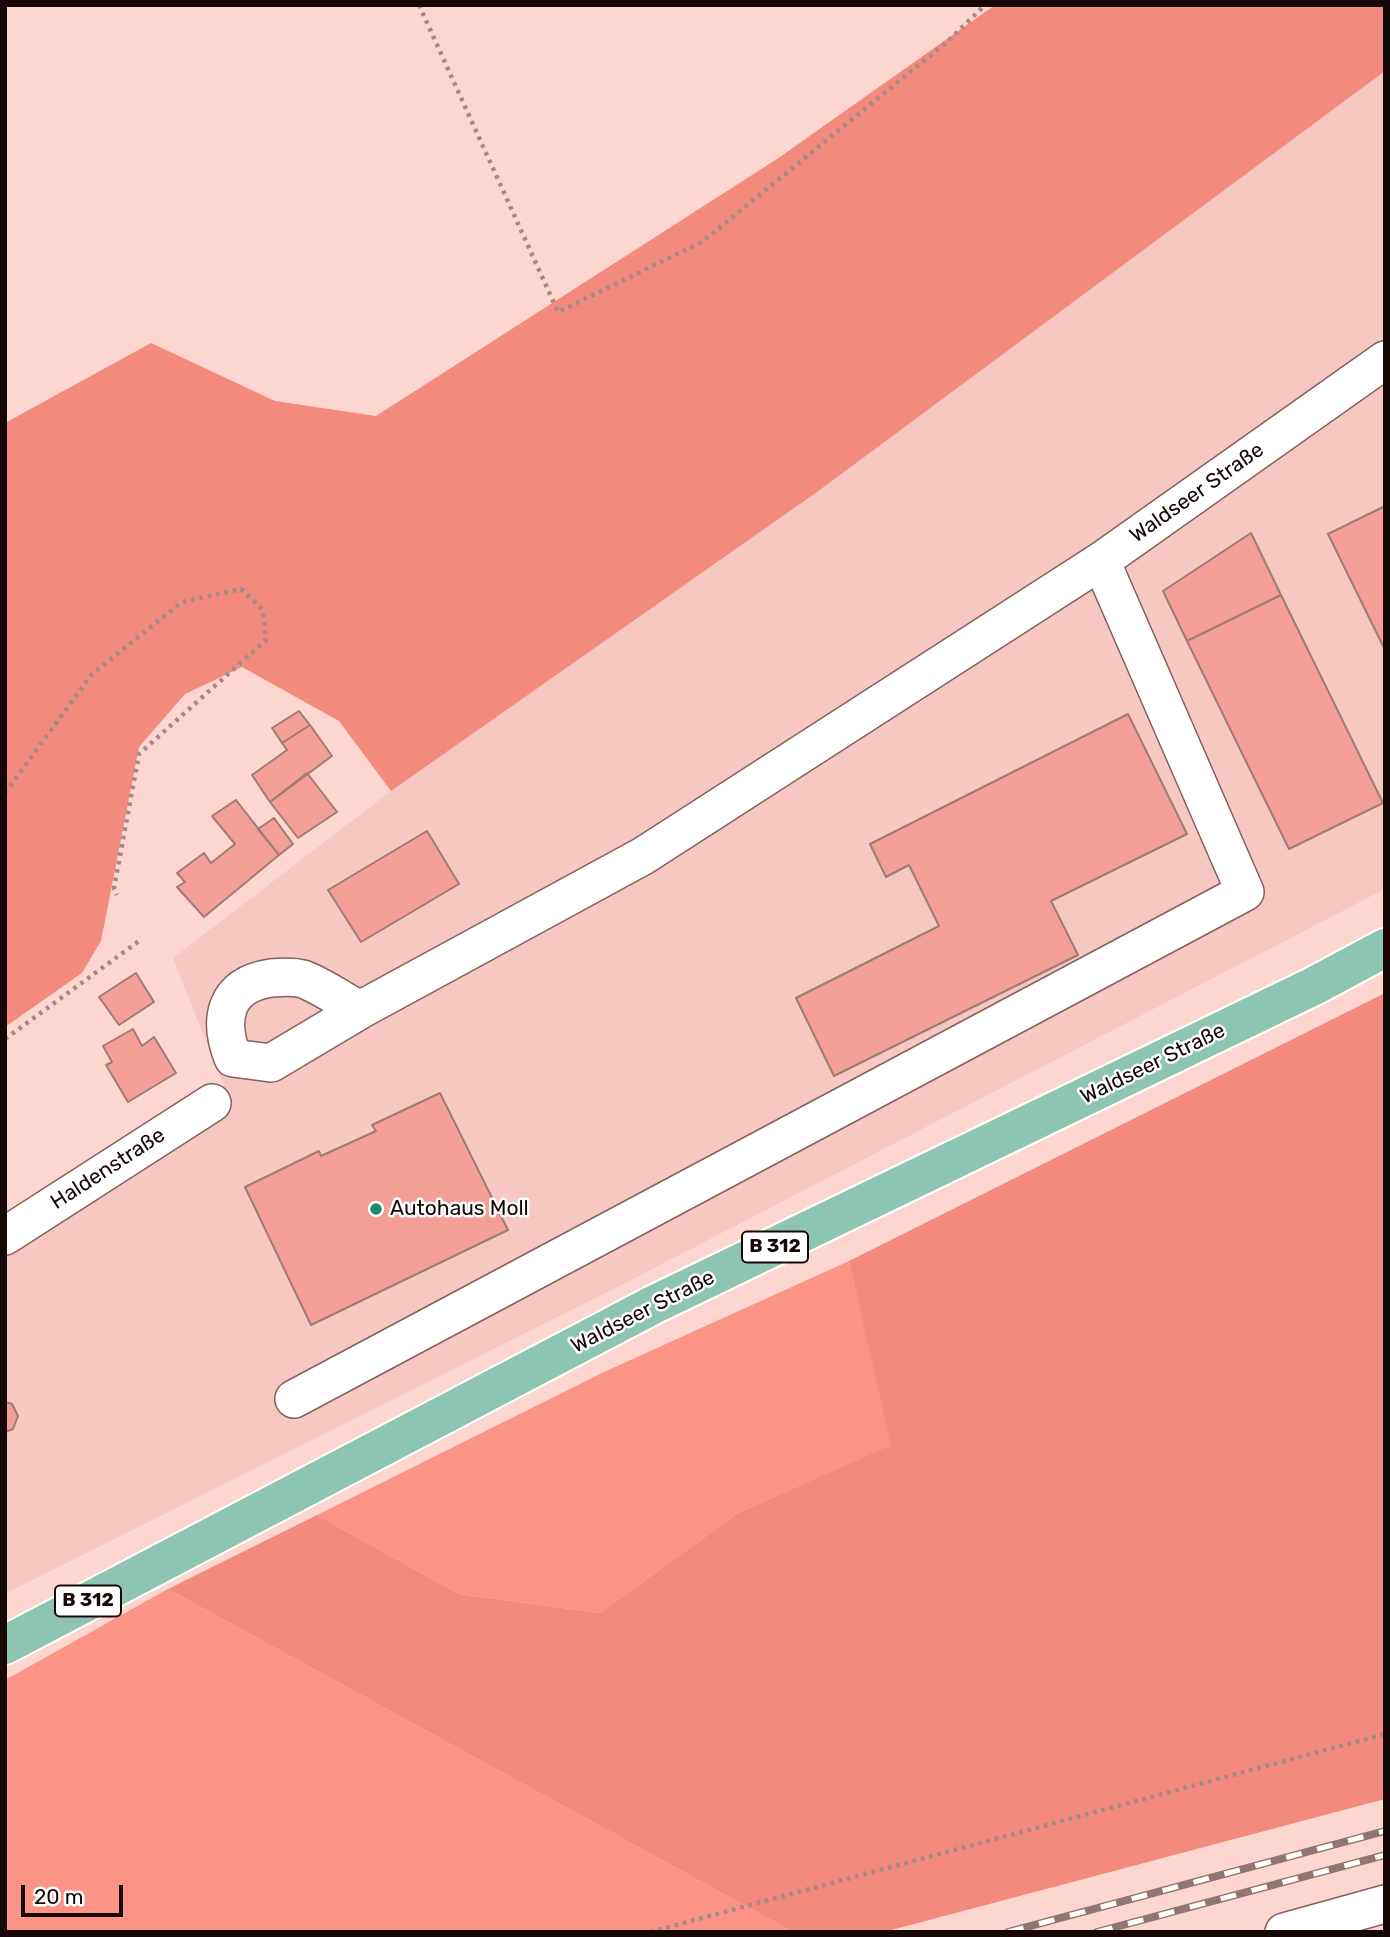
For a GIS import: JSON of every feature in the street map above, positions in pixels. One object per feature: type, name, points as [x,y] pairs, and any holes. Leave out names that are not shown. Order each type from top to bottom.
[{"type":"main road","name":"Waldseer Straße","points":[[5,1645],[653,1305],[1314,986],[1385,948]]},
{"type":"street","name":"Waldseer Straße","points":[[359,1010],[643,856],[1101,561],[1385,360]]},
{"type":"street","points":[[294,1399],[1245,892],[1101,561]]},
{"type":"street","name":"Haldenstraße","points":[[5,1236],[212,1103]]},
{"type":"street","points":[[1284,1932],[1385,1904]]},
{"type":"path","points":[[419,5],[558,312],[702,242],[948,41],[985,5]]},
{"type":"path","points":[[5,793],[92,674],[182,602],[241,589],[263,610],[266,640],[139,754],[114,888],[117,895]]},
{"type":"path","points":[[5,1039],[138,941]]},
{"type":"path","points":[[650,1932],[1385,1734]]},
{"type":"shaded area","points":[[995,5],[1385,5],[1385,71],[817,492],[391,791],[339,721],[242,667],[185,694],[139,747],[101,941],[82,973],[5,1027],[5,423],[151,343],[275,401],[376,416],[777,159]]},
{"type":"shaded area","points":[[1385,71],[1385,889],[631,1280],[5,1594],[5,1249],[231,1105],[173,958],[391,791],[817,492]]},
{"type":"shaded area","points":[[1385,993],[1385,1799],[884,1932],[793,1932],[168,1589],[317,1515],[459,1594],[600,1613],[738,1513],[891,1445],[849,1261]]},
{"type":"shaded area","points":[[849,1261],[892,1445],[738,1513],[600,1613],[459,1594],[317,1515],[604,1372]]},
{"type":"shaded area","points":[[168,1589],[793,1932],[5,1932],[5,1680]]},
{"type":"building","points":[[1385,506],[1385,650],[1328,534]]},
{"type":"building","points":[[1251,533],[1281,595],[1187,641],[1163,591]]},
{"type":"building","points":[[1281,595],[1383,803],[1289,849],[1187,641]]},
{"type":"building","points":[[299,711],[310,725],[282,743],[272,728]]},
{"type":"building","points":[[1128,714],[1187,834],[1051,901],[1078,955],[834,1076],[796,998],[939,926],[909,865],[886,877],[870,844]]},
{"type":"building","points":[[310,725],[332,756],[270,802],[252,775],[287,750],[282,743]]},
{"type":"building","points":[[307,773],[337,812],[298,838],[270,802]]},
{"type":"building","points":[[236,800],[279,855],[204,917],[177,887],[185,882],[177,873],[204,853],[211,863],[235,844],[212,816]]},
{"type":"building","points":[[274,818],[293,844],[279,855],[258,829]]},
{"type":"building","points":[[427,831],[459,884],[361,942],[328,890]]},
{"type":"building","points":[[136,973],[154,1002],[119,1025],[99,997]]},
{"type":"building","points":[[133,1029],[142,1046],[154,1037],[176,1073],[128,1102],[106,1065],[112,1062],[103,1046]]},
{"type":"building","name":"Autohaus Moll","points":[[440,1093],[508,1230],[311,1325],[245,1187],[319,1151],[321,1156],[376,1131],[372,1125]]},
{"type":"building","points":[[5,1402],[12,1404],[18,1416],[13,1429],[5,1432]]},
{"type":"railway","points":[[1008,1932],[1385,1831]]},
{"type":"railway","points":[[1097,1932],[1385,1855]]},
{"type":"place","name":"Autohaus Moll","points":[[376,1209]]}]
